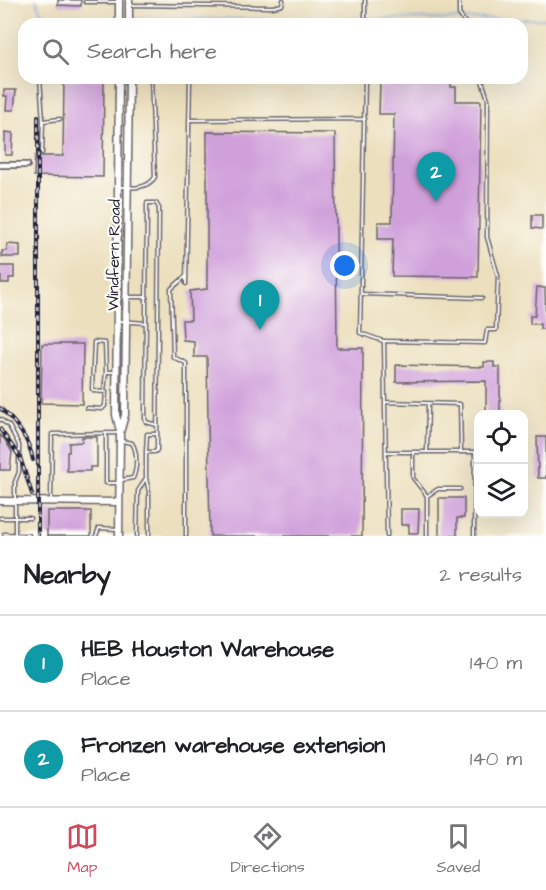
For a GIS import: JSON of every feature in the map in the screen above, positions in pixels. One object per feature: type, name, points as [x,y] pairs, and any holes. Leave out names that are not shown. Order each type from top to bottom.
[{"type":"street","points":[[119,18],[119,1],[129,6]]},
{"type":"street","name":"Windfern Road","points":[[118,84],[116,415],[120,432],[119,533]]},
{"type":"street","name":"Windfern Road","points":[[120,432],[125,415],[129,84]]},
{"type":"street","points":[[0,165],[27,165]]},
{"type":"street","points":[[0,501],[119,502]]},
{"type":"lane","points":[[129,6],[273,7],[282,5],[283,0]]},
{"type":"lane","points":[[365,0],[365,18]]},
{"type":"lane","points":[[459,0],[459,14],[462,18]]},
{"type":"lane","points":[[85,2],[119,1]]},
{"type":"lane","points":[[40,84],[42,153]]},
{"type":"lane","points":[[118,187],[144,186],[151,183],[155,177],[151,84]]},
{"type":"lane","points":[[186,284],[190,84]]},
{"type":"lane","points":[[365,84],[360,333],[384,341],[485,343],[487,330],[496,330],[498,276],[487,237],[488,99],[483,84]]},
{"type":"lane","points":[[43,121],[60,119]]},
{"type":"lane","points":[[189,120],[365,119]]},
{"type":"lane","points":[[146,452],[157,450],[159,208],[156,203],[147,203],[146,422],[157,425]]},
{"type":"lane","points":[[186,276],[171,290],[173,357],[186,363],[186,536]]},
{"type":"lane","points":[[361,294],[482,298]]},
{"type":"lane","points":[[126,297],[147,297]]},
{"type":"lane","points":[[117,321],[146,323]]},
{"type":"lane","points":[[384,341],[387,536]]},
{"type":"lane","points":[[87,408],[102,409],[105,406],[106,389],[106,372],[105,343],[94,342],[92,388],[94,392],[104,392],[106,389]]},
{"type":"lane","points":[[106,372],[116,372]]},
{"type":"lane","points":[[385,402],[460,404],[461,452]]},
{"type":"lane","points":[[427,451],[428,404]]},
{"type":"lane","points":[[0,419],[9,426],[19,445],[19,472],[15,482],[14,502],[15,535]]},
{"type":"lane","points":[[51,502],[52,434],[120,432]]},
{"type":"lane","points":[[106,433],[106,483],[133,478],[136,472],[135,448],[132,443],[120,441]]},
{"type":"lane","points":[[149,536],[149,492],[146,478],[147,434],[157,434]]},
{"type":"lane","points":[[385,452],[475,452],[474,536]]},
{"type":"lane","points":[[413,453],[413,478],[427,496],[427,536]]},
{"type":"lane","points":[[137,536],[138,491],[146,478]]},
{"type":"lane","points":[[427,496],[438,489],[460,489]]},
{"type":"lane","points":[[0,518],[30,518]]},
{"type":"lane","points":[[96,536],[99,528],[119,533]]},
{"type":"lane","points":[[4,534],[29,535]]},
{"type":"building","points":[[58,0],[81,0],[81,6],[58,5]]},
{"type":"building","points":[[64,84],[104,84],[103,177],[34,176],[35,156],[63,156]]},
{"type":"building","points":[[380,84],[451,84],[451,87],[456,87],[456,101],[481,101],[478,277],[392,276],[393,239],[378,239],[378,222],[392,222],[394,114],[379,114]]},
{"type":"building","points":[[4,90],[16,90],[14,110],[6,110],[7,96],[4,96]]},
{"type":"building","points":[[5,132],[13,133],[12,155],[5,155]]},
{"type":"building","points":[[207,132],[335,133],[337,348],[363,348],[362,536],[210,536],[207,357],[194,357],[194,341],[183,340],[182,320],[191,320],[190,291],[207,289]]},
{"type":"building","points":[[532,215],[542,215],[542,229],[532,228]]},
{"type":"building","points":[[7,244],[20,245],[20,257],[2,257],[2,251],[7,251]]},
{"type":"building","points":[[1,266],[14,266],[14,278],[9,278],[9,283],[1,283]]},
{"type":"building","points":[[537,287],[545,288],[546,329],[540,329],[540,324],[530,324],[530,316],[535,316]]},
{"type":"building","points":[[42,344],[83,344],[82,404],[41,403]]},
{"type":"building","points":[[484,362],[494,362],[494,367],[500,367],[500,410],[486,410],[486,381],[396,382],[396,365],[484,367]]},
{"type":"building","points":[[0,435],[12,452],[10,470],[0,470]]},
{"type":"building","points":[[82,437],[97,437],[97,467],[90,467],[90,471],[67,471],[69,443],[82,442]]},
{"type":"building","points":[[537,437],[546,437],[546,478],[538,478]]},
{"type":"building","points":[[439,498],[464,498],[464,518],[457,518],[457,536],[439,536]]},
{"type":"building","points":[[401,509],[419,509],[418,533],[409,533],[409,525],[401,525]]},
{"type":"building","points":[[47,511],[91,511],[91,536],[47,536]]},
{"type":"waterway","points":[[36,0],[41,13],[51,18]]},
{"type":"waterway","points":[[528,19],[546,19]]},
{"type":"railway","points":[[38,116],[38,536]]},
{"type":"railway","points":[[0,408],[21,431],[33,460]]},
{"type":"railway","points":[[0,429],[20,457],[32,494]]},
{"type":"place","name":"Fronzen warehouse extension","points":[[436,202]]},
{"type":"place","name":"HEB Houston Warehouse","points":[[260,330]]}]
